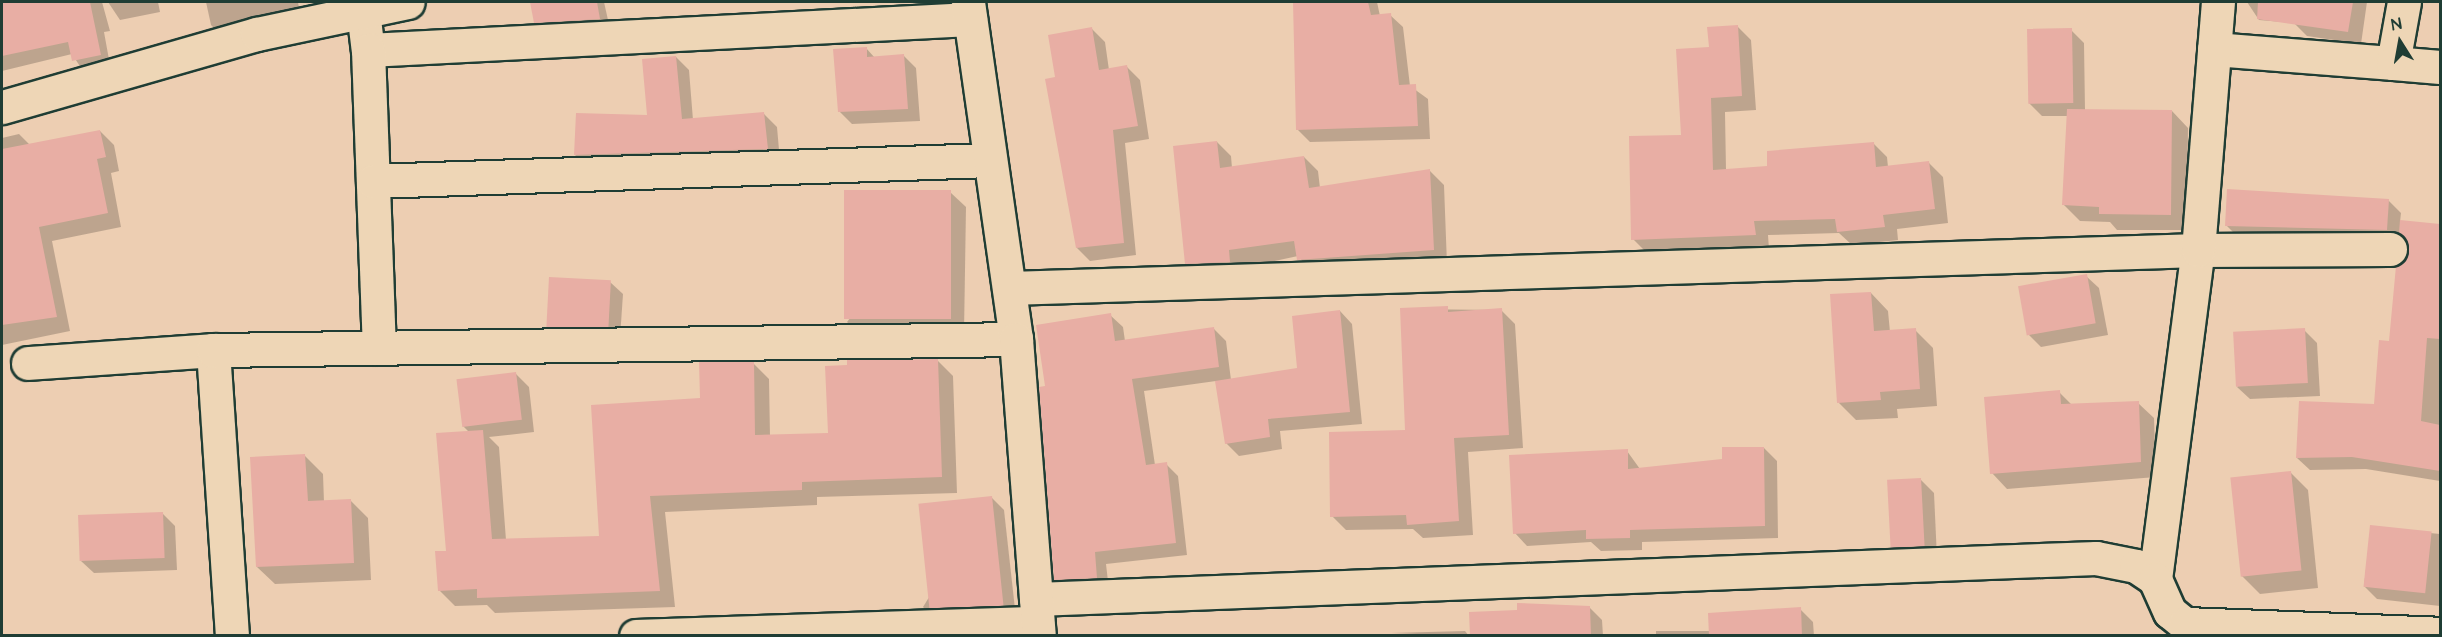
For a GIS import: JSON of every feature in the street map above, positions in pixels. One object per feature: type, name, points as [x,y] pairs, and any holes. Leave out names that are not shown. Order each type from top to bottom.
[{"type":"street","points":[[2,107],[298,13],[363,11],[408,2]]},
{"type":"street","points":[[2218,2],[2198,250],[2155,579],[2169,624],[2207,628],[2440,633]]},
{"type":"street","points":[[2393,63],[2404,2]]},
{"type":"street","points":[[368,50],[969,10],[1016,339],[1038,619]]},
{"type":"street","points":[[363,11],[368,50],[379,348]]},
{"type":"street","points":[[2214,49],[2440,67]]},
{"type":"street","points":[[373,181],[990,160]]},
{"type":"street","points":[[1009,288],[2198,250],[2390,249]]},
{"type":"street","points":[[28,363],[213,350],[1016,339]]},
{"type":"street","points":[[213,350],[232,636]]},
{"type":"street","points":[[636,636],[1038,619],[2038,558],[2096,558],[2136,566],[2155,579]]},
{"type":"building","points":[[2,2],[90,2],[101,55],[72,61],[68,42],[2,56]]},
{"type":"building","points":[[530,2],[597,2],[600,19],[534,23]]},
{"type":"building","points":[[1293,2],[1368,2],[1371,15],[1391,13],[1399,85],[1416,84],[1418,126],[1296,130]]},
{"type":"building","points":[[2258,2],[2353,2],[2348,32],[2257,19]]},
{"type":"building","points":[[1738,25],[1742,96],[1711,98],[1713,170],[1767,166],[1767,151],[1874,142],[1876,167],[1929,161],[1935,209],[1883,215],[1885,227],[1837,232],[1835,219],[1754,221],[1756,235],[1631,240],[1629,136],[1681,135],[1676,49],[1709,47],[1707,27]]},
{"type":"building","points":[[1092,27],[1099,70],[1127,65],[1138,126],[1113,130],[1124,243],[1076,248],[1045,79],[1055,77],[1048,35]]},
{"type":"building","points":[[2072,28],[2073,103],[2028,104],[2027,29]]},
{"type":"building","points":[[867,47],[867,57],[904,54],[908,109],[838,112],[833,49]]},
{"type":"building","points":[[676,56],[682,119],[764,112],[768,149],[574,155],[576,113],[647,115],[642,59]]},
{"type":"building","points":[[2067,109],[2172,110],[2171,215],[2099,214],[2099,207],[2062,205]]},
{"type":"building","points":[[100,130],[106,157],[97,159],[108,213],[39,227],[57,317],[2,325],[2,149]]},
{"type":"building","points":[[1217,141],[1220,168],[1304,156],[1309,188],[1430,169],[1434,250],[1297,260],[1294,241],[1229,250],[1230,262],[1185,264],[1173,146]]},
{"type":"building","points":[[2227,189],[2389,199],[2387,230],[2225,226]]},
{"type":"building","points":[[844,190],[951,190],[951,319],[844,319]]},
{"type":"building","points":[[2400,220],[2440,224],[2440,339],[2427,338],[2421,421],[2440,425],[2440,471],[2352,457],[2296,458],[2299,401],[2374,404],[2379,340],[2389,341],[2396,266],[2409,249],[2399,233]]},
{"type":"building","points":[[2087,274],[2096,323],[2027,335],[2018,286]]},
{"type":"building","points":[[549,277],[611,280],[608,330],[546,327]]},
{"type":"building","points":[[1871,292],[1874,331],[1916,328],[1920,389],[1880,392],[1881,400],[1837,403],[1830,294]]},
{"type":"building","points":[[1448,306],[1448,312],[1502,308],[1509,435],[1454,438],[1459,521],[1407,525],[1406,515],[1330,517],[1329,432],[1405,430],[1400,308]]},
{"type":"building","points":[[1340,310],[1350,412],[1268,419],[1270,437],[1225,444],[1215,381],[1297,368],[1292,316]]},
{"type":"building","points":[[1111,313],[1115,341],[1214,327],[1219,367],[1132,379],[1146,465],[1167,462],[1176,543],[1095,552],[1097,578],[1054,580],[1039,387],[1045,386],[1036,325]]},
{"type":"building","points":[[2305,328],[2308,383],[2236,387],[2233,332]]},
{"type":"building","points":[[938,359],[942,477],[802,482],[802,490],[650,496],[660,591],[477,598],[477,589],[438,591],[435,551],[446,551],[436,433],[483,430],[492,539],[599,536],[591,405],[700,398],[699,362],[754,361],[755,435],[828,433],[825,366],[847,365],[847,360]]},
{"type":"building","points":[[516,372],[522,420],[462,427],[456,379]]},
{"type":"building","points":[[2060,390],[2061,404],[2139,401],[2141,462],[1990,474],[1984,397]]},
{"type":"building","points":[[1722,447],[1764,447],[1765,526],[1630,530],[1630,538],[1586,539],[1586,530],[1513,534],[1509,455],[1628,449],[1628,469],[1722,459]]},
{"type":"building","points":[[305,454],[308,501],[351,499],[354,563],[256,567],[250,457]]},
{"type":"building","points":[[2291,471],[2301,570],[2241,577],[2230,477]]},
{"type":"building","points":[[1921,478],[1925,546],[1891,548],[1887,480]]},
{"type":"building","points":[[992,496],[1003,605],[930,613],[918,504]]},
{"type":"building","points":[[163,512],[165,558],[80,561],[78,515]]},
{"type":"building","points":[[2370,525],[2432,531],[2425,593],[2364,587]]},
{"type":"building","points":[[1517,603],[1590,606],[1591,636],[1470,636],[1469,612],[1517,610]]},
{"type":"building","points":[[1801,607],[1802,636],[1709,636],[1708,613]]}]
